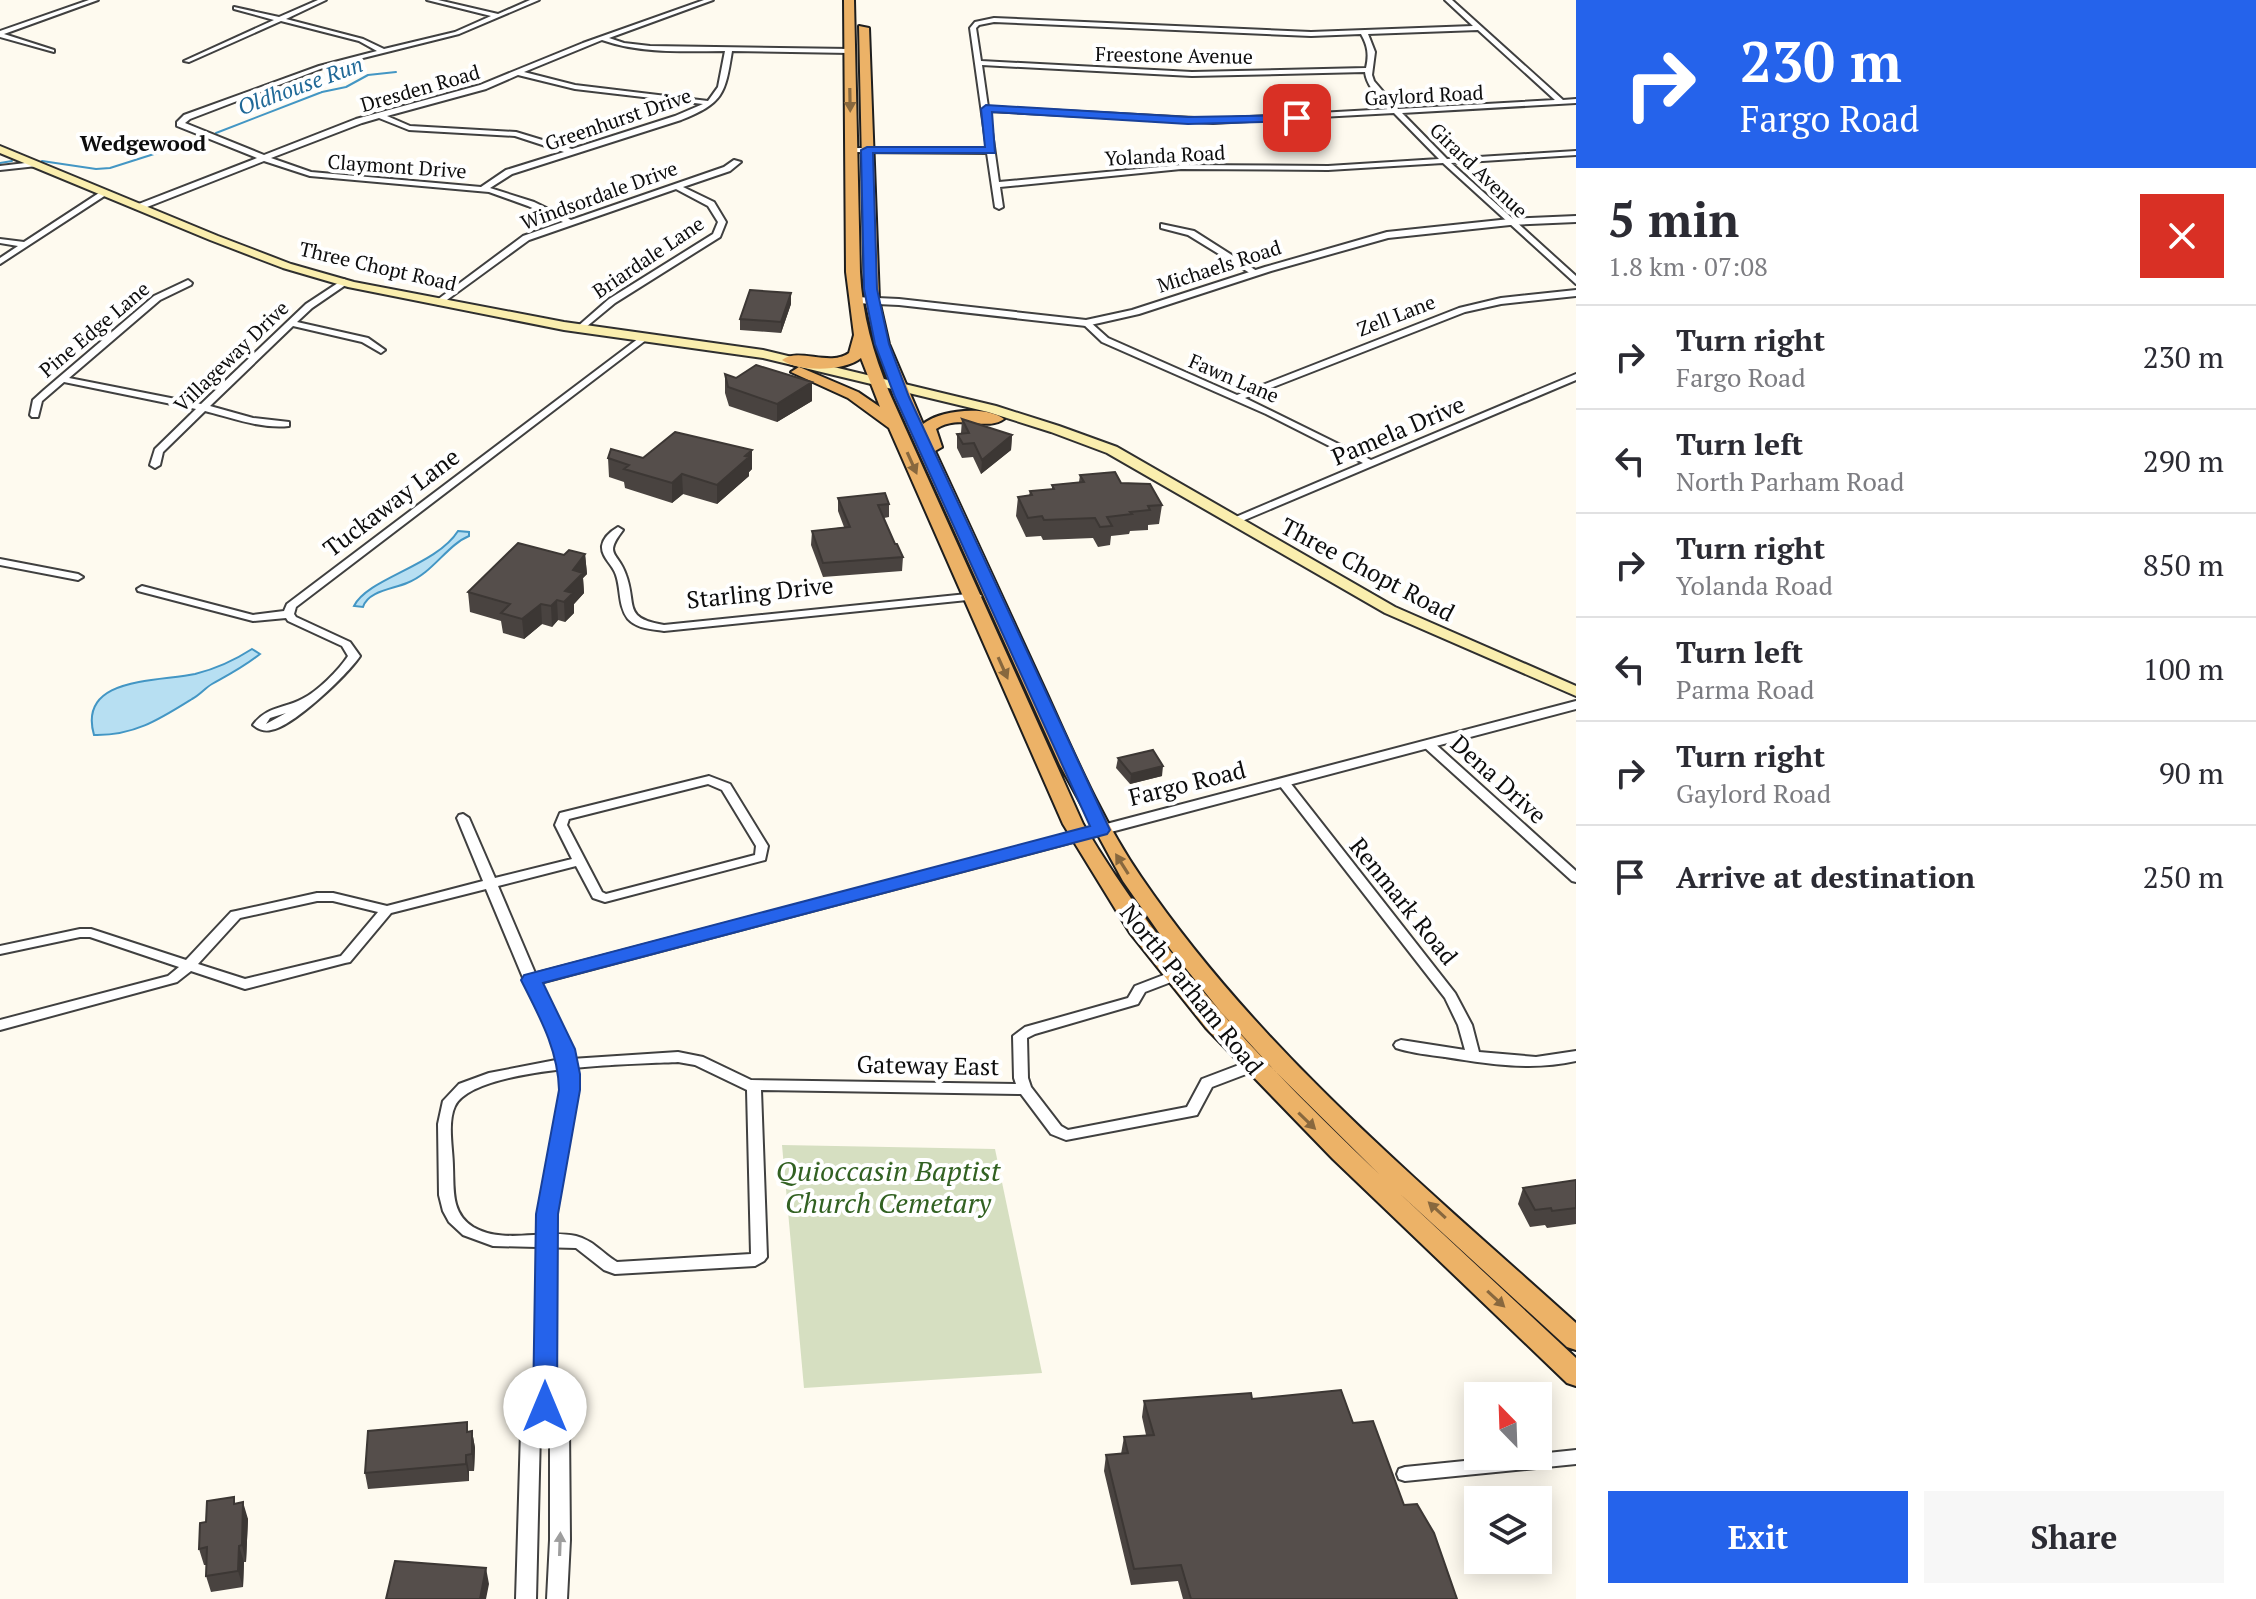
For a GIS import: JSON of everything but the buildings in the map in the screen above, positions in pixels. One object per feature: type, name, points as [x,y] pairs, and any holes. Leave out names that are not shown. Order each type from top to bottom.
[{"type":"highway","name":"North Parham Road","points":[[849,0],[855,300],[861,336],[878,386],[971,597],[1090,832],[1177,942],[1264,1061],[1576,1375]]},
{"type":"highway","name":"North Parham Road","points":[[863,12],[872,300],[882,344],[992,595],[1117,897],[1174,976],[1264,1061],[1576,1339]]},
{"type":"highway","points":[[850,51],[864,51]]},
{"type":"highway","points":[[794,366],[849,359],[856,354],[861,336]]},
{"type":"highway","points":[[794,366],[853,395],[897,428]]},
{"type":"highway","points":[[937,474],[938,456],[927,431],[930,425],[952,417],[996,419]]},
{"type":"main road","name":"Three Chopt Road","points":[[0,149],[287,266],[344,282],[580,329],[718,349],[992,409],[1055,429],[1112,450],[1399,615],[1576,691]]},
{"type":"main road","name":"Three Chopt Road","points":[[900,391],[996,419],[1146,471]]},
{"type":"street","points":[[0,34],[95,0]]},
{"type":"street","points":[[187,61],[323,0]]},
{"type":"street","points":[[430,0],[499,16]]},
{"type":"street","points":[[236,8],[361,40],[382,51],[457,33],[536,0]]},
{"type":"street","name":"Dresden Road","points":[[139,207],[379,115],[483,87],[602,38],[710,0]]},
{"type":"street","points":[[1448,0],[1562,102]]},
{"type":"street","points":[[999,207],[973,28],[977,23],[994,20],[1279,33],[1479,28]]},
{"type":"street","name":"Girard Avenue","points":[[1364,33],[1374,55],[1368,70],[1371,84],[1445,161],[1576,281]]},
{"type":"street","points":[[0,34],[52,51]]},
{"type":"street","points":[[602,38],[639,47],[850,51]]},
{"type":"street","name":"Greenhurst Drive","points":[[483,189],[509,172],[678,118],[710,103],[723,89],[729,49]]},
{"type":"street","name":"Claymont Drive","points":[[382,51],[309,71],[196,113],[180,123],[292,169],[339,179],[483,189],[523,201],[569,222]]},
{"type":"street","name":"Freestone Avenue","points":[[980,63],[1180,73],[1368,70]]},
{"type":"street","points":[[519,73],[575,87],[710,103]]},
{"type":"street","name":"Gaylord Road","points":[[986,109],[1213,121],[1576,101]]},
{"type":"street","points":[[379,115],[409,128],[516,134],[572,152]]},
{"type":"street","points":[[851,150],[991,151]]},
{"type":"street","name":"Yolanda Road","points":[[996,185],[1181,167],[1305,169],[1576,153]]},
{"type":"street","points":[[0,159],[19,157]]},
{"type":"street","name":"Windsordale Drive","points":[[440,302],[516,244],[569,222],[727,169],[737,162]]},
{"type":"street","points":[[0,168],[34,164]]},
{"type":"street","name":"Briardale Lane","points":[[580,329],[612,301],[717,235],[722,222],[719,213],[711,204],[676,186]]},
{"type":"street","points":[[0,262],[105,193]]},
{"type":"street","name":"Michaels Road","points":[[855,300],[1086,323],[1135,312],[1387,235],[1510,222],[1576,219]]},
{"type":"street","points":[[1164,226],[1191,233],[1256,273]]},
{"type":"street","points":[[0,241],[25,245]]},
{"type":"street","name":"Villageway Drive","points":[[155,465],[158,451],[203,407],[291,323],[344,282]]},
{"type":"street","name":"Pine Edge Lane","points":[[35,415],[38,400],[62,379],[157,298],[188,283]]},
{"type":"street","name":"Zell Lane","points":[[1237,398],[1462,310],[1501,301],[1576,293]]},
{"type":"street","points":[[291,323],[365,340],[381,350]]},
{"type":"street","name":"Fawn Lane","points":[[1086,323],[1105,340],[1237,398],[1370,463]]},
{"type":"street","name":"Tuckaway Lane","points":[[289,614],[295,601],[643,338]]},
{"type":"street","name":"Pamela Drive","points":[[1235,521],[1576,377]]},
{"type":"street","points":[[62,379],[114,393],[203,407],[260,425],[286,424]]},
{"type":"street","name":"Starling Drive","points":[[618,530],[608,542],[607,551],[621,574],[627,607],[633,618],[645,625],[664,628],[992,595]]},
{"type":"street","points":[[0,562],[78,577]]},
{"type":"street","points":[[142,589],[253,618],[289,614],[303,627],[346,644],[354,656],[345,670],[305,702]]},
{"type":"street","name":"Fargo Road","points":[[531,980],[1576,705]]},
{"type":"street","name":"Dena Drive","points":[[1428,744],[1576,878]]},
{"type":"street","points":[[709,780],[726,787],[764,852],[757,860],[605,898],[597,895],[579,861],[561,825],[564,816],[709,780]]},
{"type":"street","name":"Renmark Road","points":[[1284,783],[1445,989],[1465,1025],[1473,1056]]},
{"type":"street","points":[[463,818],[489,885],[565,1049],[567,1062],[569,1090],[553,1169],[546,1241],[545,1407],[531,1431],[526,1599]]},
{"type":"street","points":[[0,1025],[172,979],[236,915],[317,897],[333,897],[387,910],[579,861]]},
{"type":"street","points":[[0,950],[91,933],[245,984],[340,960],[350,954],[387,910]]},
{"type":"street","name":"Gateway East","points":[[546,1241],[499,1242],[482,1239],[459,1226],[452,1217],[446,1200],[447,1108],[452,1097],[468,1085],[567,1062],[678,1057],[698,1061],[751,1085],[1025,1089],[1021,1078],[1020,1036],[1030,1030],[1133,1001],[1140,989],[1174,976]]},
{"type":"street","points":[[1401,1045],[1473,1056],[1541,1061],[1576,1056]]},
{"type":"street","points":[[1025,1089],[1056,1130],[1066,1135],[1079,1134],[1192,1111],[1207,1083],[1264,1061]]},
{"type":"street","points":[[546,1241],[584,1245],[615,1268],[755,1260],[759,1257],[756,1095],[751,1085]]},
{"type":"street","points":[[545,1407],[560,1427],[557,1599]]},
{"type":"street","points":[[1405,1474],[1576,1457]]},
{"type":"green space","name":"Quioccasin Baptist Church Cemetary","points":[[782,1145],[995,1149],[1042,1373],[804,1388]]},
{"type":"water","points":[[458,531],[469,532],[469,536],[425,573],[375,594],[363,607],[354,606],[373,587],[434,554]]},
{"type":"water","points":[[252,649],[260,654],[157,719],[122,733],[94,735],[92,716],[98,702],[109,692],[143,681],[202,672]]},
{"type":"waterway","name":"Oldhouse Run","points":[[216,133],[322,92],[346,87],[368,75],[396,72]]},
{"type":"waterway","name":"Oldhouse Run","points":[[42,161],[96,169],[110,168],[195,141]]},
{"type":"waterway","name":"Oldhouse Run","points":[[0,163],[12,161]]},
{"type":"district","name":"Wedgewood","points":[[143,142]]},
{"type":"route","points":[[545,1407],[547,1214],[569,1090],[569,1074],[565,1049],[531,980],[867,889],[1101,830],[891,371],[871,289],[867,150],[991,151],[986,109],[1188,121],[1297,118]]}]
